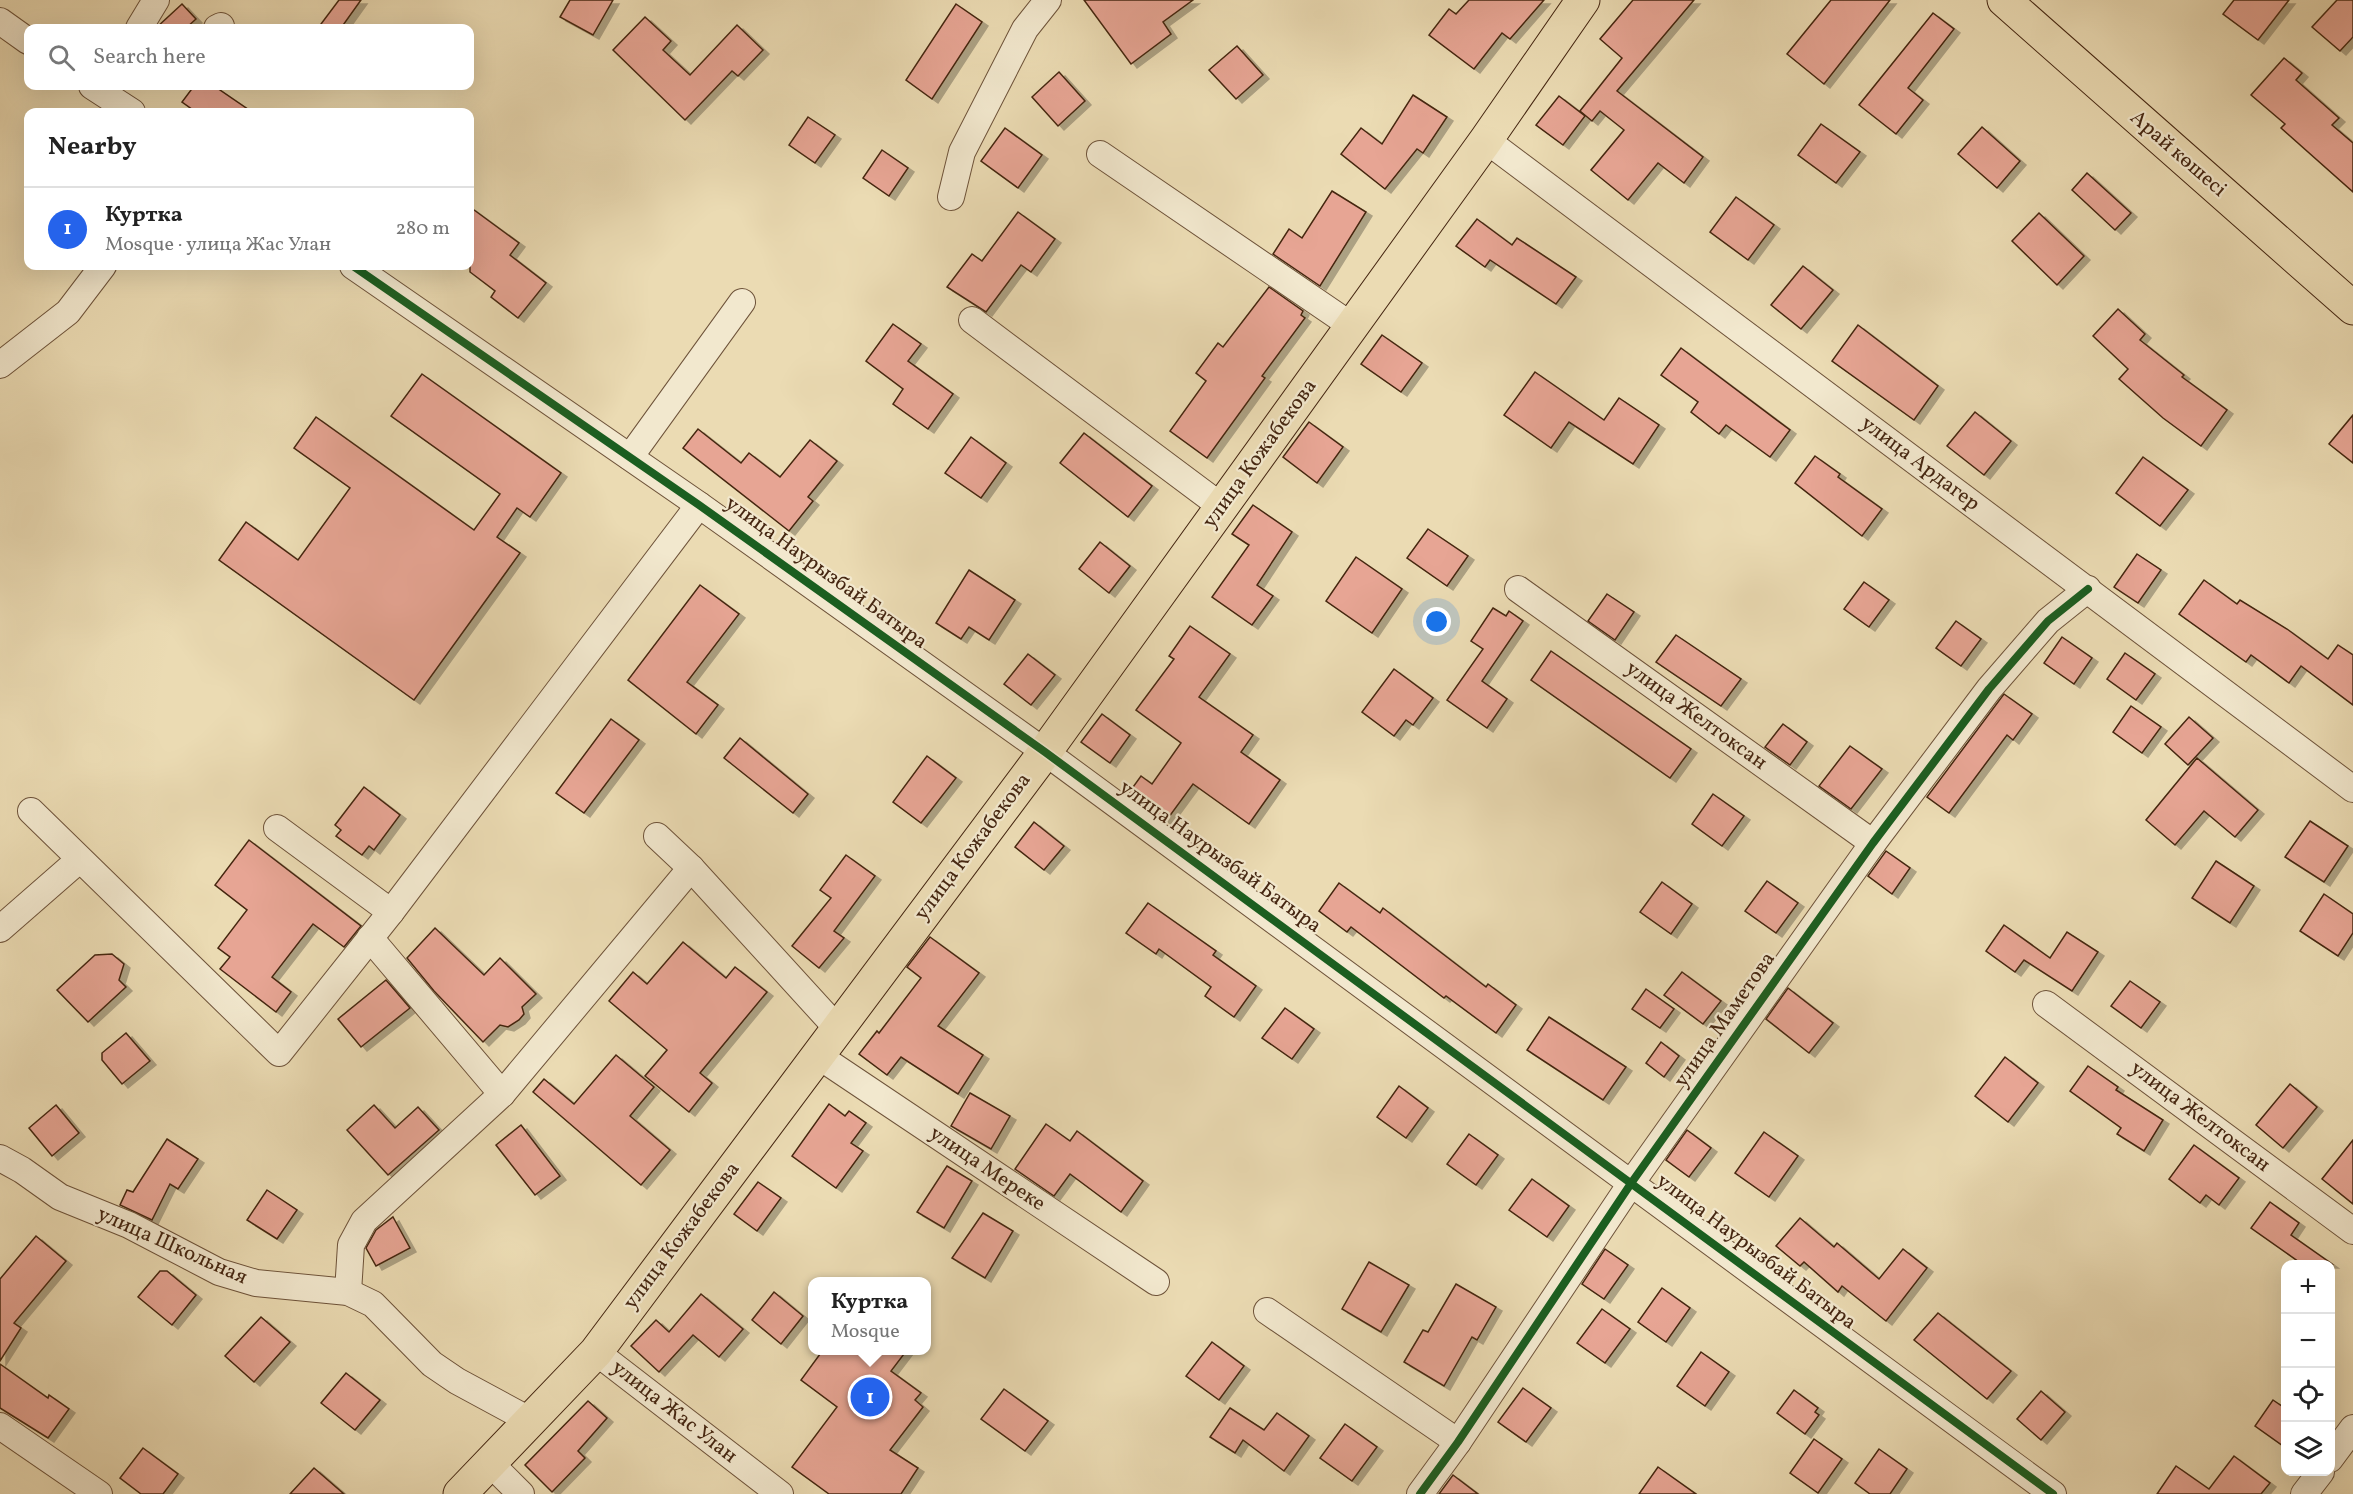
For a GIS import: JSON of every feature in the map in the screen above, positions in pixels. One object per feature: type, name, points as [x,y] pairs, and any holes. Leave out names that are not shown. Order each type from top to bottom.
[{"type":"main road","name":"улица Кожабекова","points":[[460,1494],[596,1352],[1045,752],[1486,140],[1583,0]]},
{"type":"main road","name":"Арай көшесі","points":[[2004,0],[2353,308]]},
{"type":"street","points":[[141,24],[156,0]]},
{"type":"street","points":[[951,197],[962,152],[1025,30],[1048,0]]},
{"type":"street","points":[[0,21],[24,38]]},
{"type":"street","points":[[106,90],[127,108]]},
{"type":"street","name":"улица Ардагер","points":[[1486,140],[2353,789]]},
{"type":"street","points":[[1100,154],[1352,326]]},
{"type":"street","points":[[0,365],[68,312],[101,270]]},
{"type":"street","name":"улица Наурызбай Батыра","points":[[359,270],[699,505],[1045,752],[2053,1494]]},
{"type":"street","points":[[630,457],[742,302]]},
{"type":"street","points":[[972,320],[1222,507]]},
{"type":"street","points":[[31,811],[279,1053],[391,912],[699,505]]},
{"type":"street","name":"улица Желтоксан","points":[[1518,589],[1873,843]]},
{"type":"street","name":"улица Маметова","points":[[1420,1494],[1458,1442],[1632,1182],[1873,843],[1989,689],[2048,621],[2088,589]]},
{"type":"street","points":[[277,828],[391,912]]},
{"type":"street","points":[[657,836],[691,868],[837,1028]]},
{"type":"street","points":[[0,929],[79,860]]},
{"type":"street","points":[[348,1292],[351,1245],[364,1221],[502,1094],[691,868]]},
{"type":"street","points":[[370,938],[502,1094]]},
{"type":"street","name":"улица Желтоксан","points":[[2046,1004],[2353,1231]]},
{"type":"street","name":"улица Мереке","points":[[817,1055],[1156,1282]]},
{"type":"street","name":"улица Школьная","points":[[0,1158],[22,1170],[60,1197],[129,1225],[219,1272],[256,1283],[348,1292],[373,1304],[432,1364],[457,1381],[531,1421]]},
{"type":"street","points":[[1267,1311],[1458,1442]]},
{"type":"street","name":"улица Жас Улан","points":[[596,1352],[780,1494]]},
{"type":"street","points":[[0,1426],[99,1494]]},
{"type":"street","points":[[2335,1453],[2353,1428]]},
{"type":"street","points":[[490,1463],[521,1494]]},
{"type":"street","points":[[2304,1494],[2318,1476]]},
{"type":"building","points":[[339,0],[361,0],[344,24],[321,24]]},
{"type":"building","points":[[570,0],[613,0],[593,35],[560,17]]},
{"type":"building","points":[[1084,0],[1193,0],[1163,22],[1171,34],[1131,64]]},
{"type":"building","points":[[1469,0],[1544,0],[1510,39],[1502,33],[1474,69],[1429,35],[1449,9],[1456,14]]},
{"type":"building","points":[[1633,0],[1694,0],[1617,91],[1703,157],[1684,183],[1658,163],[1628,200],[1591,170],[1624,130],[1600,111],[1592,121],[1580,111],[1622,58],[1600,39]]},
{"type":"building","points":[[1831,0],[1890,0],[1824,84],[1787,54]]},
{"type":"building","points":[[2234,0],[2289,0],[2258,40],[2223,14]]},
{"type":"building","points":[[2337,0],[2353,0],[2353,37],[2340,51],[2312,27]]},
{"type":"building","points":[[182,4],[196,19],[190,24],[160,24]]},
{"type":"building","points":[[956,4],[982,22],[932,99],[906,80]]},
{"type":"building","points":[[1933,13],[1954,29],[1908,88],[1923,100],[1896,134],[1859,105]]},
{"type":"building","points":[[645,17],[671,41],[663,50],[690,75],[737,25],[763,50],[738,76],[732,71],[685,120],[613,50]]},
{"type":"building","points":[[1237,46],[1263,75],[1236,99],[1209,70]]},
{"type":"building","points":[[2284,58],[2302,73],[2296,80],[2339,118],[2332,125],[2353,143],[2353,192],[2281,128],[2285,124],[2251,95]]},
{"type":"building","points":[[1059,72],[1085,101],[1058,126],[1032,97]]},
{"type":"building","points":[[191,90],[220,90],[246,108],[190,108],[182,102]]},
{"type":"building","points":[[1413,95],[1447,117],[1423,153],[1417,149],[1385,189],[1341,154],[1361,128],[1382,144]]},
{"type":"building","points":[[1559,96],[1585,116],[1563,145],[1536,125]]},
{"type":"building","points":[[808,117],[835,135],[815,163],[789,145]]},
{"type":"building","points":[[1821,124],[1860,152],[1836,183],[1798,155]]},
{"type":"building","points":[[1982,127],[2020,161],[1997,188],[1958,154]]},
{"type":"building","points":[[1005,128],[1042,155],[1018,188],[981,161]]},
{"type":"building","points":[[882,150],[908,168],[889,196],[863,178]]},
{"type":"building","points":[[2087,173],[2131,213],[2115,230],[2072,190]]},
{"type":"building","points":[[1332,191],[1366,212],[1320,286],[1273,254],[1289,229],[1302,238]]},
{"type":"building","points":[[1736,197],[1774,225],[1748,260],[1710,232]]},
{"type":"building","points":[[474,210],[519,243],[510,255],[546,283],[518,318],[491,297],[495,291],[470,272],[474,270]]},
{"type":"building","points":[[1018,212],[1055,239],[1031,272],[1021,265],[986,312],[947,287],[972,254],[982,261]]},
{"type":"building","points":[[2039,213],[2084,256],[2057,285],[2012,241]]},
{"type":"building","points":[[1477,219],[1512,245],[1517,238],[1576,277],[1556,304],[1490,260],[1485,267],[1456,246]]},
{"type":"building","points":[[1803,266],[1833,290],[1801,329],[1771,305]]},
{"type":"building","points":[[1269,287],[1303,311],[1301,315],[1305,318],[1262,376],[1265,378],[1207,458],[1170,431],[1206,381],[1196,373],[1218,343],[1223,347]]},
{"type":"building","points":[[2118,309],[2145,334],[2140,340],[2184,375],[2182,377],[2227,410],[2201,446],[2163,418],[2119,379],[2128,369],[2093,336]]},
{"type":"building","points":[[893,324],[921,344],[908,361],[953,394],[928,429],[893,404],[903,389],[866,361]]},
{"type":"building","points":[[1858,325],[1938,386],[1914,420],[1832,361]]},
{"type":"building","points":[[1382,335],[1422,363],[1401,392],[1361,364]]},
{"type":"building","points":[[1681,348],[1790,430],[1770,457],[1726,425],[1719,434],[1691,412],[1698,402],[1661,375]]},
{"type":"building","points":[[1535,372],[1604,420],[1619,398],[1659,425],[1633,464],[1569,422],[1551,448],[1504,415]]},
{"type":"building","points":[[422,374],[561,473],[530,517],[517,508],[497,537],[520,553],[414,700],[219,560],[246,522],[298,560],[350,488],[294,448],[316,417],[474,530],[500,494],[391,416]]},
{"type":"building","points":[[1975,412],[2011,441],[1984,475],[1947,446]]},
{"type":"building","points":[[2353,415],[2353,463],[2329,444]]},
{"type":"building","points":[[1309,422],[1343,447],[1317,483],[1283,457]]},
{"type":"building","points":[[698,429],[741,463],[749,453],[780,477],[810,440],[837,461],[808,497],[813,501],[789,531],[683,448]]},
{"type":"building","points":[[1084,433],[1152,486],[1128,517],[1060,463]]},
{"type":"building","points":[[971,437],[1006,463],[981,498],[945,473]]},
{"type":"building","points":[[1815,456],[1840,474],[1838,477],[1882,509],[1862,536],[1795,483]]},
{"type":"building","points":[[2143,457],[2188,490],[2160,526],[2116,493]]},
{"type":"building","points":[[1253,505],[1292,532],[1257,585],[1273,596],[1252,625],[1212,597],[1249,545],[1232,534]]},
{"type":"building","points":[[1428,529],[1468,556],[1447,586],[1407,558]]},
{"type":"building","points":[[1100,542],[1130,566],[1109,593],[1079,569]]},
{"type":"building","points":[[2137,554],[2161,570],[2138,603],[2114,587]]},
{"type":"building","points":[[1356,557],[1402,589],[1372,633],[1326,601]]},
{"type":"building","points":[[969,570],[1015,600],[989,640],[969,627],[961,639],[936,623]]},
{"type":"building","points":[[2204,580],[2237,604],[2240,600],[2287,629],[2328,659],[2338,645],[2353,655],[2353,705],[2301,666],[2289,683],[2251,655],[2246,662],[2179,614]]},
{"type":"building","points":[[1864,582],[1889,600],[1869,627],[1844,609]]},
{"type":"building","points":[[700,585],[739,614],[687,682],[718,705],[696,734],[628,680]]},
{"type":"building","points":[[1607,594],[1634,612],[1615,640],[1588,621]]},
{"type":"building","points":[[1493,608],[1506,616],[1509,611],[1523,621],[1482,681],[1507,699],[1487,728],[1447,700],[1483,649],[1471,641]]},
{"type":"building","points":[[1956,621],[1981,639],[1961,666],[1936,648]]},
{"type":"building","points":[[1190,626],[1230,654],[1199,697],[1253,735],[1241,752],[1280,780],[1249,824],[1193,784],[1166,821],[1128,794],[1141,776],[1152,784],[1181,743],[1136,710],[1174,659],[1169,656]]},
{"type":"building","points":[[1676,635],[1741,679],[1721,706],[1656,662]]},
{"type":"building","points":[[2062,637],[2092,658],[2074,684],[2044,663]]},
{"type":"building","points":[[1551,651],[1691,749],[1670,778],[1531,680]]},
{"type":"building","points":[[2125,653],[2155,674],[2136,700],[2107,679]]},
{"type":"building","points":[[1028,654],[1055,675],[1031,705],[1004,684]]},
{"type":"building","points":[[1394,669],[1433,698],[1413,725],[1406,720],[1394,736],[1362,712]]},
{"type":"building","points":[[2004,694],[2032,714],[2013,740],[2007,735],[1949,813],[1927,797]]},
{"type":"building","points":[[2131,706],[2161,727],[2142,753],[2113,732]]},
{"type":"building","points":[[1102,714],[1130,735],[1110,763],[1081,742]]},
{"type":"building","points":[[2189,717],[2213,738],[2188,765],[2165,744]]},
{"type":"building","points":[[611,719],[639,740],[584,813],[556,793]]},
{"type":"building","points":[[1783,724],[1807,742],[1790,765],[1765,747]]},
{"type":"building","points":[[740,738],[808,794],[793,813],[724,758]]},
{"type":"building","points":[[1850,746],[1882,769],[1851,809],[1819,786]]},
{"type":"building","points":[[927,756],[956,778],[921,823],[893,802]]},
{"type":"building","points":[[2197,758],[2258,810],[2235,837],[2204,811],[2175,845],[2146,820]]},
{"type":"building","points":[[364,787],[400,815],[374,850],[369,846],[362,855],[336,836],[341,830],[335,825]]},
{"type":"building","points":[[1713,794],[1744,816],[1722,846],[1692,824]]},
{"type":"building","points":[[2310,821],[2348,846],[2324,882],[2285,857]]},
{"type":"building","points":[[1034,822],[1064,846],[1044,870],[1015,847]]},
{"type":"building","points":[[249,840],[361,926],[344,947],[313,924],[272,977],[291,992],[276,1012],[220,969],[230,957],[218,948],[247,910],[215,885]]},
{"type":"building","points":[[1886,851],[1910,868],[1892,894],[1868,876]]},
{"type":"building","points":[[846,855],[875,876],[834,931],[844,938],[819,968],[792,946],[831,898],[820,890]]},
{"type":"building","points":[[2216,861],[2254,886],[2230,923],[2192,898]]},
{"type":"building","points":[[1767,881],[1798,903],[1776,933],[1745,911]]},
{"type":"building","points":[[1662,882],[1692,904],[1671,934],[1640,912]]},
{"type":"building","points":[[1339,883],[1380,913],[1383,908],[1486,987],[1488,984],[1516,1005],[1496,1033],[1446,996],[1444,998],[1351,927],[1347,932],[1319,911]]},
{"type":"building","points":[[2324,894],[2353,914],[2353,933],[2338,956],[2300,931]]},
{"type":"building","points":[[1148,903],[1216,951],[1213,955],[1256,986],[1234,1017],[1205,996],[1211,987],[1159,949],[1156,954],[1126,933]]},
{"type":"building","points":[[2004,925],[2050,958],[2067,932],[2098,952],[2072,991],[2024,960],[2015,972],[1986,951]]},
{"type":"building","points":[[435,928],[484,975],[500,958],[536,994],[522,1007],[524,1014],[519,1020],[508,1027],[500,1025],[483,1042],[434,991],[407,958]]},
{"type":"building","points":[[930,937],[979,973],[938,1026],[983,1055],[958,1094],[901,1057],[887,1075],[859,1054],[877,1031],[879,1033],[921,978],[907,967]]},
{"type":"building","points":[[683,942],[726,978],[735,967],[767,992],[700,1073],[712,1083],[689,1112],[645,1076],[667,1050],[609,1001],[633,972],[647,984]]},
{"type":"building","points":[[112,954],[124,964],[119,980],[126,987],[88,1022],[57,990],[95,955]]},
{"type":"building","points":[[1682,972],[1721,1001],[1703,1024],[1664,995]]},
{"type":"building","points":[[386,980],[410,1008],[361,1047],[338,1019]]},
{"type":"building","points":[[2130,981],[2160,1002],[2141,1028],[2111,1006]]},
{"type":"building","points":[[1788,988],[1833,1023],[1809,1053],[1766,1019]]},
{"type":"building","points":[[1646,989],[1674,1009],[1660,1028],[1632,1009]]},
{"type":"building","points":[[1285,1008],[1314,1029],[1292,1059],[1262,1038]]},
{"type":"building","points":[[1549,1017],[1626,1067],[1603,1100],[1527,1050]]},
{"type":"building","points":[[126,1033],[150,1061],[122,1084],[102,1060],[102,1053]]},
{"type":"building","points":[[1661,1042],[1679,1056],[1664,1077],[1646,1063]]},
{"type":"building","points":[[616,1055],[654,1087],[630,1116],[670,1150],[641,1185],[533,1092],[544,1079],[574,1104]]},
{"type":"building","points":[[2005,1057],[2038,1083],[2008,1122],[1975,1096]]},
{"type":"building","points":[[2088,1066],[2118,1087],[2116,1090],[2163,1120],[2144,1151],[2117,1134],[2121,1128],[2070,1091]]},
{"type":"building","points":[[2290,1084],[2317,1107],[2283,1148],[2256,1125]]},
{"type":"building","points":[[1399,1086],[1428,1108],[1406,1138],[1377,1117]]},
{"type":"building","points":[[970,1093],[1010,1116],[991,1149],[951,1126]]},
{"type":"building","points":[[829,1104],[845,1116],[849,1111],[866,1123],[851,1143],[863,1151],[836,1188],[792,1156]]},
{"type":"building","points":[[56,1105],[79,1133],[52,1156],[29,1128]]},
{"type":"building","points":[[374,1105],[395,1128],[418,1107],[439,1130],[388,1175],[347,1130]]},
{"type":"building","points":[[1046,1124],[1070,1141],[1077,1131],[1143,1181],[1121,1212],[1070,1174],[1054,1196],[1015,1169]]},
{"type":"building","points":[[521,1125],[560,1176],[535,1195],[496,1145]]},
{"type":"building","points":[[1687,1130],[1711,1148],[1689,1177],[1666,1160]]},
{"type":"building","points":[[1764,1132],[1798,1156],[1769,1197],[1735,1173]]},
{"type":"building","points":[[1469,1134],[1498,1155],[1476,1185],[1447,1164]]},
{"type":"building","points":[[167,1139],[198,1159],[178,1189],[170,1184],[152,1220],[120,1205],[127,1190],[133,1192]]},
{"type":"building","points":[[2353,1140],[2353,1204],[2322,1179]]},
{"type":"building","points":[[2194,1145],[2239,1178],[2219,1205],[2206,1195],[2200,1203],[2169,1179]]},
{"type":"building","points":[[947,1166],[972,1181],[944,1228],[917,1212]]},
{"type":"building","points":[[1532,1179],[1569,1206],[1547,1237],[1509,1210]]},
{"type":"building","points":[[758,1182],[781,1198],[757,1231],[734,1214]]},
{"type":"building","points":[[267,1190],[297,1210],[277,1239],[247,1220]]},
{"type":"building","points":[[2270,1202],[2299,1223],[2291,1235],[2326,1260],[2296,1260],[2251,1228]]},
{"type":"building","points":[[983,1213],[1013,1231],[985,1278],[952,1258]]},
{"type":"building","points":[[393,1217],[410,1248],[376,1266],[366,1248],[376,1230]]},
{"type":"building","points":[[1800,1218],[1834,1247],[1837,1243],[1879,1279],[1903,1249],[1927,1268],[1886,1321],[1842,1286],[1838,1292],[1804,1262],[1800,1266],[1776,1246]]},
{"type":"building","points":[[36,1236],[66,1261],[14,1323],[21,1328],[0,1361],[0,1279]]},
{"type":"building","points":[[1605,1249],[1628,1265],[1604,1299],[1582,1284]]},
{"type":"building","points":[[1369,1262],[1409,1285],[1381,1332],[1342,1309]]},
{"type":"building","points":[[160,1271],[167,1271],[196,1295],[172,1325],[138,1297]]},
{"type":"building","points":[[1456,1284],[1496,1307],[1477,1340],[1472,1337],[1444,1386],[1404,1362],[1423,1330],[1428,1332]]},
{"type":"building","points":[[1662,1288],[1690,1308],[1666,1342],[1638,1322]]},
{"type":"building","points":[[774,1292],[803,1316],[781,1344],[752,1320]]},
{"type":"building","points":[[701,1294],[743,1329],[719,1357],[693,1335],[659,1372],[631,1346],[656,1320],[669,1332]]},
{"type":"building","points":[[1602,1309],[1630,1329],[1605,1363],[1577,1343]]},
{"type":"building","points":[[1938,1313],[2011,1371],[1987,1399],[1914,1340]]},
{"type":"building","points":[[261,1317],[290,1342],[254,1382],[225,1356]]},
{"type":"building","points":[[1212,1342],[1244,1366],[1219,1400],[1186,1376]]},
{"type":"building","points":[[1701,1352],[1729,1372],[1705,1406],[1677,1386]]},
{"type":"building","points":[[819,1355],[903,1355],[891,1371],[921,1393],[915,1400],[923,1407],[890,1450],[918,1468],[901,1494],[829,1494],[792,1467],[837,1407],[801,1380]]},
{"type":"building","points":[[0,1364],[48,1398],[49,1395],[69,1409],[48,1438],[0,1408]]},
{"type":"building","points":[[346,1373],[380,1400],[355,1430],[321,1403]]},
{"type":"building","points":[[1523,1388],[1551,1408],[1526,1442],[1498,1422]]},
{"type":"building","points":[[1004,1389],[1048,1421],[1025,1451],[981,1419]]},
{"type":"building","points":[[1794,1390],[1818,1408],[1815,1412],[1819,1415],[1805,1434],[1777,1413]]},
{"type":"building","points":[[2041,1391],[2065,1412],[2041,1440],[2017,1419]]},
{"type":"building","points":[[2273,1400],[2281,1406],[2281,1444],[2255,1426]]},
{"type":"building","points":[[588,1401],[607,1418],[578,1451],[585,1458],[552,1492],[525,1465]]},
{"type":"building","points":[[1230,1408],[1264,1430],[1277,1413],[1309,1436],[1284,1471],[1243,1440],[1235,1453],[1210,1437]]},
{"type":"building","points":[[1345,1424],[1377,1447],[1352,1481],[1320,1458]]},
{"type":"building","points":[[1814,1439],[1842,1459],[1818,1493],[1790,1473]]},
{"type":"building","points":[[143,1448],[178,1474],[163,1494],[141,1494],[120,1478]]},
{"type":"building","points":[[1879,1449],[1907,1469],[1890,1494],[1870,1494],[1855,1483]]},
{"type":"building","points":[[2234,1456],[2270,1483],[2261,1494],[2157,1494],[2176,1466],[2209,1489]]},
{"type":"building","points":[[1658,1467],[1696,1494],[1639,1494]]},
{"type":"building","points":[[314,1468],[344,1494],[290,1494]]},
{"type":"building","points":[[1453,1475],[1478,1494],[1439,1494]]},
{"type":"cycle path","points":[[359,270],[699,505],[1045,752],[2053,1494]]},
{"type":"cycle path","points":[[1420,1494],[1458,1442],[1632,1182],[1873,843],[1989,689],[2048,621],[2088,589]]},
{"type":"place","name":"Куртка","points":[[870,1397]]}]
